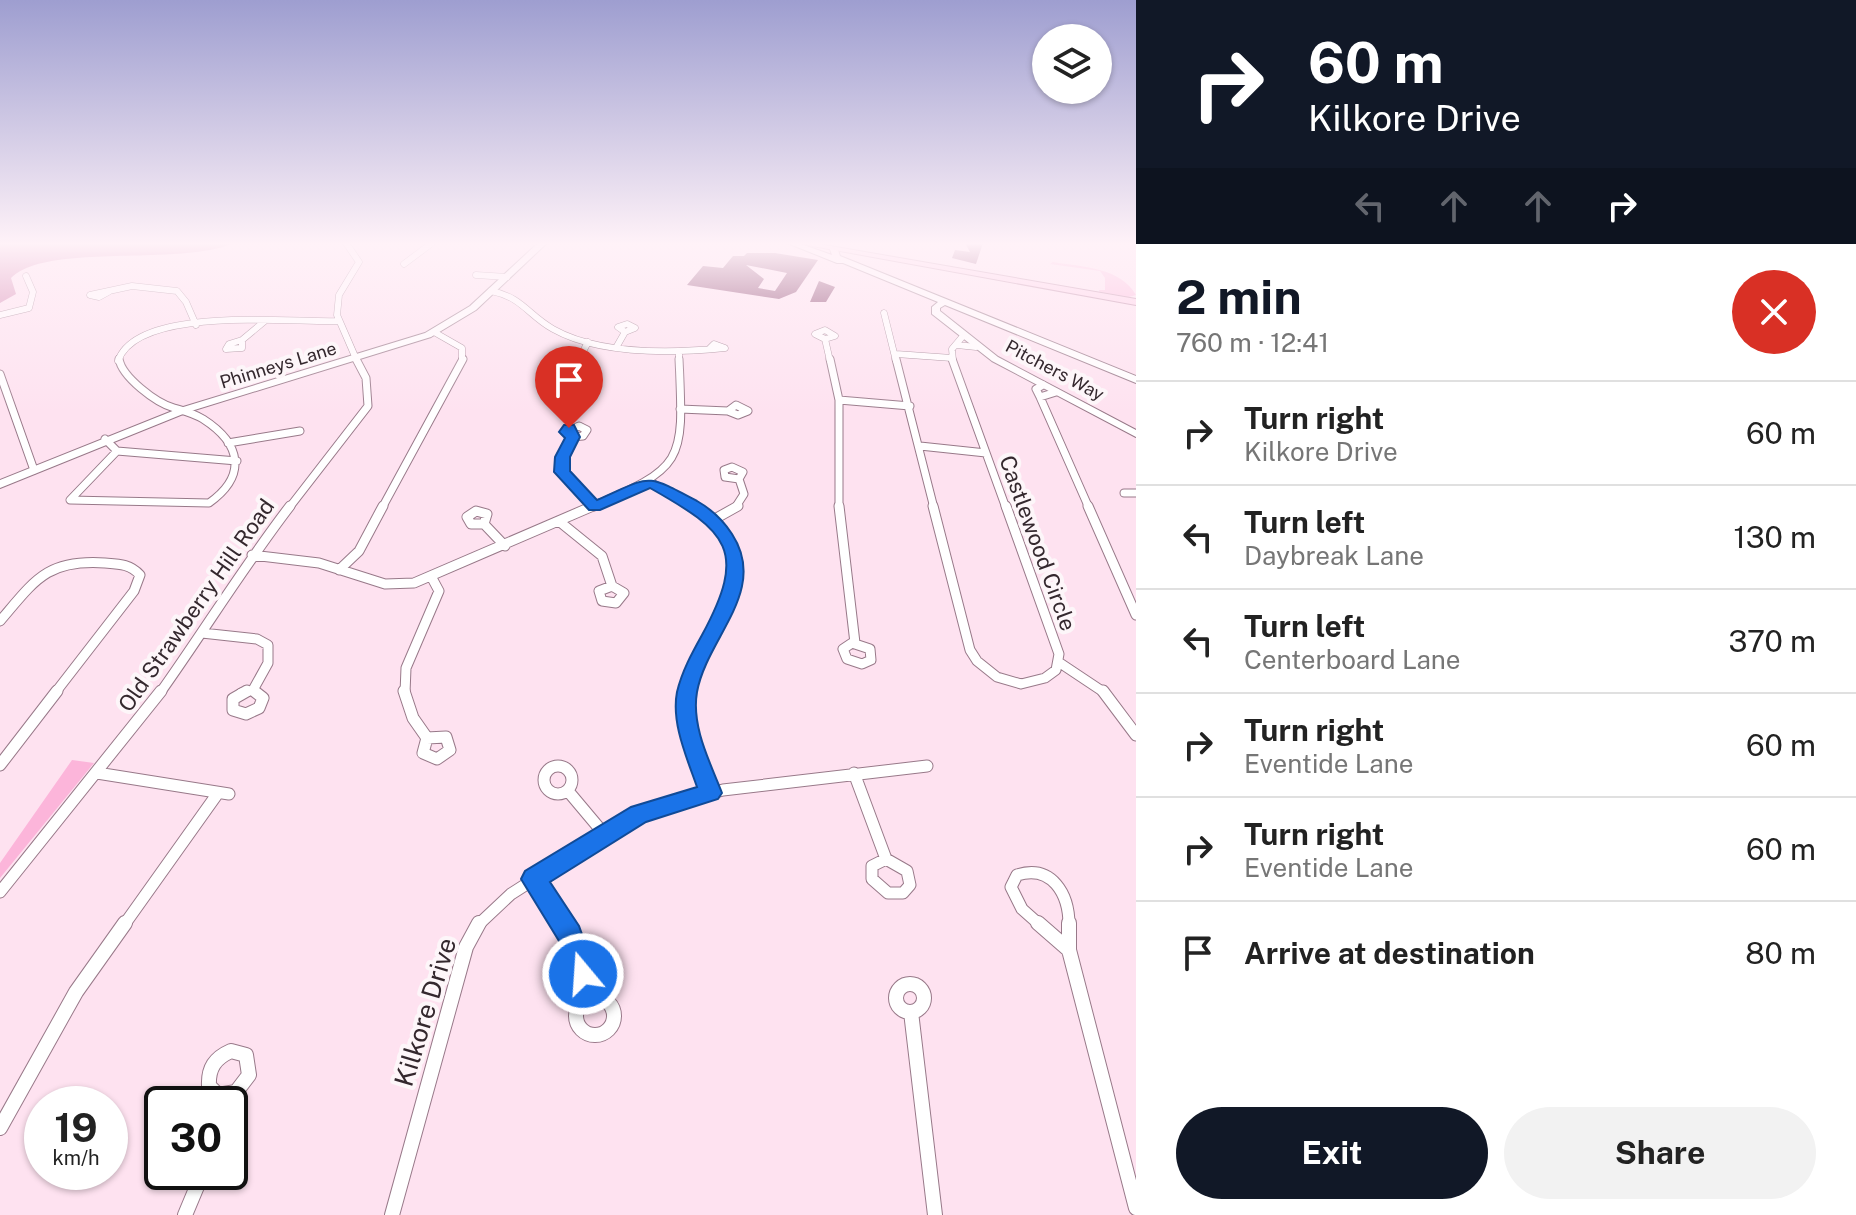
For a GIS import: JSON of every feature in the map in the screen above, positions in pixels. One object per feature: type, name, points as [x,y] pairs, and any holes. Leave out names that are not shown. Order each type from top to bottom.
[{"type":"main road","name":"Phinneys Lane","points":[[0,484],[105,439],[186,409],[434,332],[462,317],[481,300]]},
{"type":"main road","points":[[939,300],[1136,380]]},
{"type":"main road","name":"Pitchers Way","points":[[945,302],[935,311],[960,340],[976,347],[1041,391],[1056,392],[1136,434]]},
{"type":"street","points":[[0,315],[29,308],[31,300]]},
{"type":"street","points":[[184,300],[196,325]]},
{"type":"street","points":[[117,451],[70,500],[203,505],[230,486],[238,471],[237,461],[228,443],[186,409],[170,407],[126,372],[118,362],[124,349],[138,340],[237,318],[338,321],[338,300]]},
{"type":"street","points":[[517,300],[553,329],[588,342],[679,353],[709,349]]},
{"type":"street","name":"Castlewood Circle","points":[[884,313],[974,658],[992,676],[1019,684],[1049,677],[1060,663],[952,358]]},
{"type":"street","points":[[242,340],[266,320]]},
{"type":"street","name":"Old Strawberry Hill Road","points":[[0,892],[164,690],[252,555],[368,406],[369,388],[342,336],[338,321]]},
{"type":"street","points":[[339,570],[359,551],[464,358],[462,348],[434,332]]},
{"type":"street","points":[[617,346],[625,332]]},
{"type":"street","points":[[825,339],[839,400],[839,520],[855,643]]},
{"type":"street","points":[[896,354],[952,358],[960,340]]},
{"type":"street","points":[[578,360],[588,342]]},
{"type":"street","points":[[252,555],[308,562],[385,584],[414,583],[432,578],[650,482],[670,467],[679,449],[679,353]]},
{"type":"street","points":[[0,374],[34,470]]},
{"type":"street","points":[[1041,391],[1136,615]]},
{"type":"street","points":[[839,400],[910,406]]},
{"type":"street","points":[[680,409],[728,411]]},
{"type":"street","points":[[228,443],[300,431]]},
{"type":"street","points":[[572,437],[562,457],[562,472],[594,507]]},
{"type":"street","points":[[105,439],[117,451],[237,461]]},
{"type":"street","points":[[920,446],[986,453]]},
{"type":"street","points":[[713,520],[731,513],[742,502],[744,490],[739,479]]},
{"type":"street","points":[[650,482],[713,520],[734,549],[737,580],[691,677],[686,706],[690,738],[710,793]]},
{"type":"street","points":[[1124,493],[1136,493]]},
{"type":"street","points":[[560,522],[601,553],[611,571],[612,586]]},
{"type":"street","points":[[484,524],[505,546]]},
{"type":"street","points":[[0,621],[46,569],[58,563],[85,560],[125,565],[140,575],[134,591],[0,765]]},
{"type":"street","points":[[427,738],[408,709],[403,677],[411,648],[437,599],[439,591],[432,578]]},
{"type":"street","points":[[202,633],[252,638],[268,645],[271,658],[253,690]]},
{"type":"street","points":[[1060,663],[1104,692],[1136,735]]},
{"type":"street","name":"Kilkore Drive","points":[[392,1215],[466,947],[488,913],[534,879],[652,809],[710,793],[927,766]]},
{"type":"street","points":[[0,1128],[76,992],[223,793],[97,773]]},
{"type":"street","points":[[854,773],[886,859]]},
{"type":"street","points":[[568,791],[605,835]]},
{"type":"street","points":[[1069,950],[1018,903],[1011,887],[1017,875],[1030,871],[1041,873],[1061,888],[1071,910],[1069,950],[1136,1208]]},
{"type":"street","points":[[534,879],[570,935],[590,996]]},
{"type":"street","points":[[911,1012],[935,1215]]},
{"type":"street","points":[[185,1215],[195,1190]]},
{"type":"shaded area","points":[[72,760],[94,763],[0,878],[0,863]]},
{"type":"route","points":[[569,428],[566,432],[572,437],[562,457],[562,472],[594,507],[650,482],[700,509],[719,526],[734,549],[737,572],[730,600],[695,668],[686,695],[690,738],[710,793],[675,800],[639,814],[534,879],[570,935],[583,974]]}]
